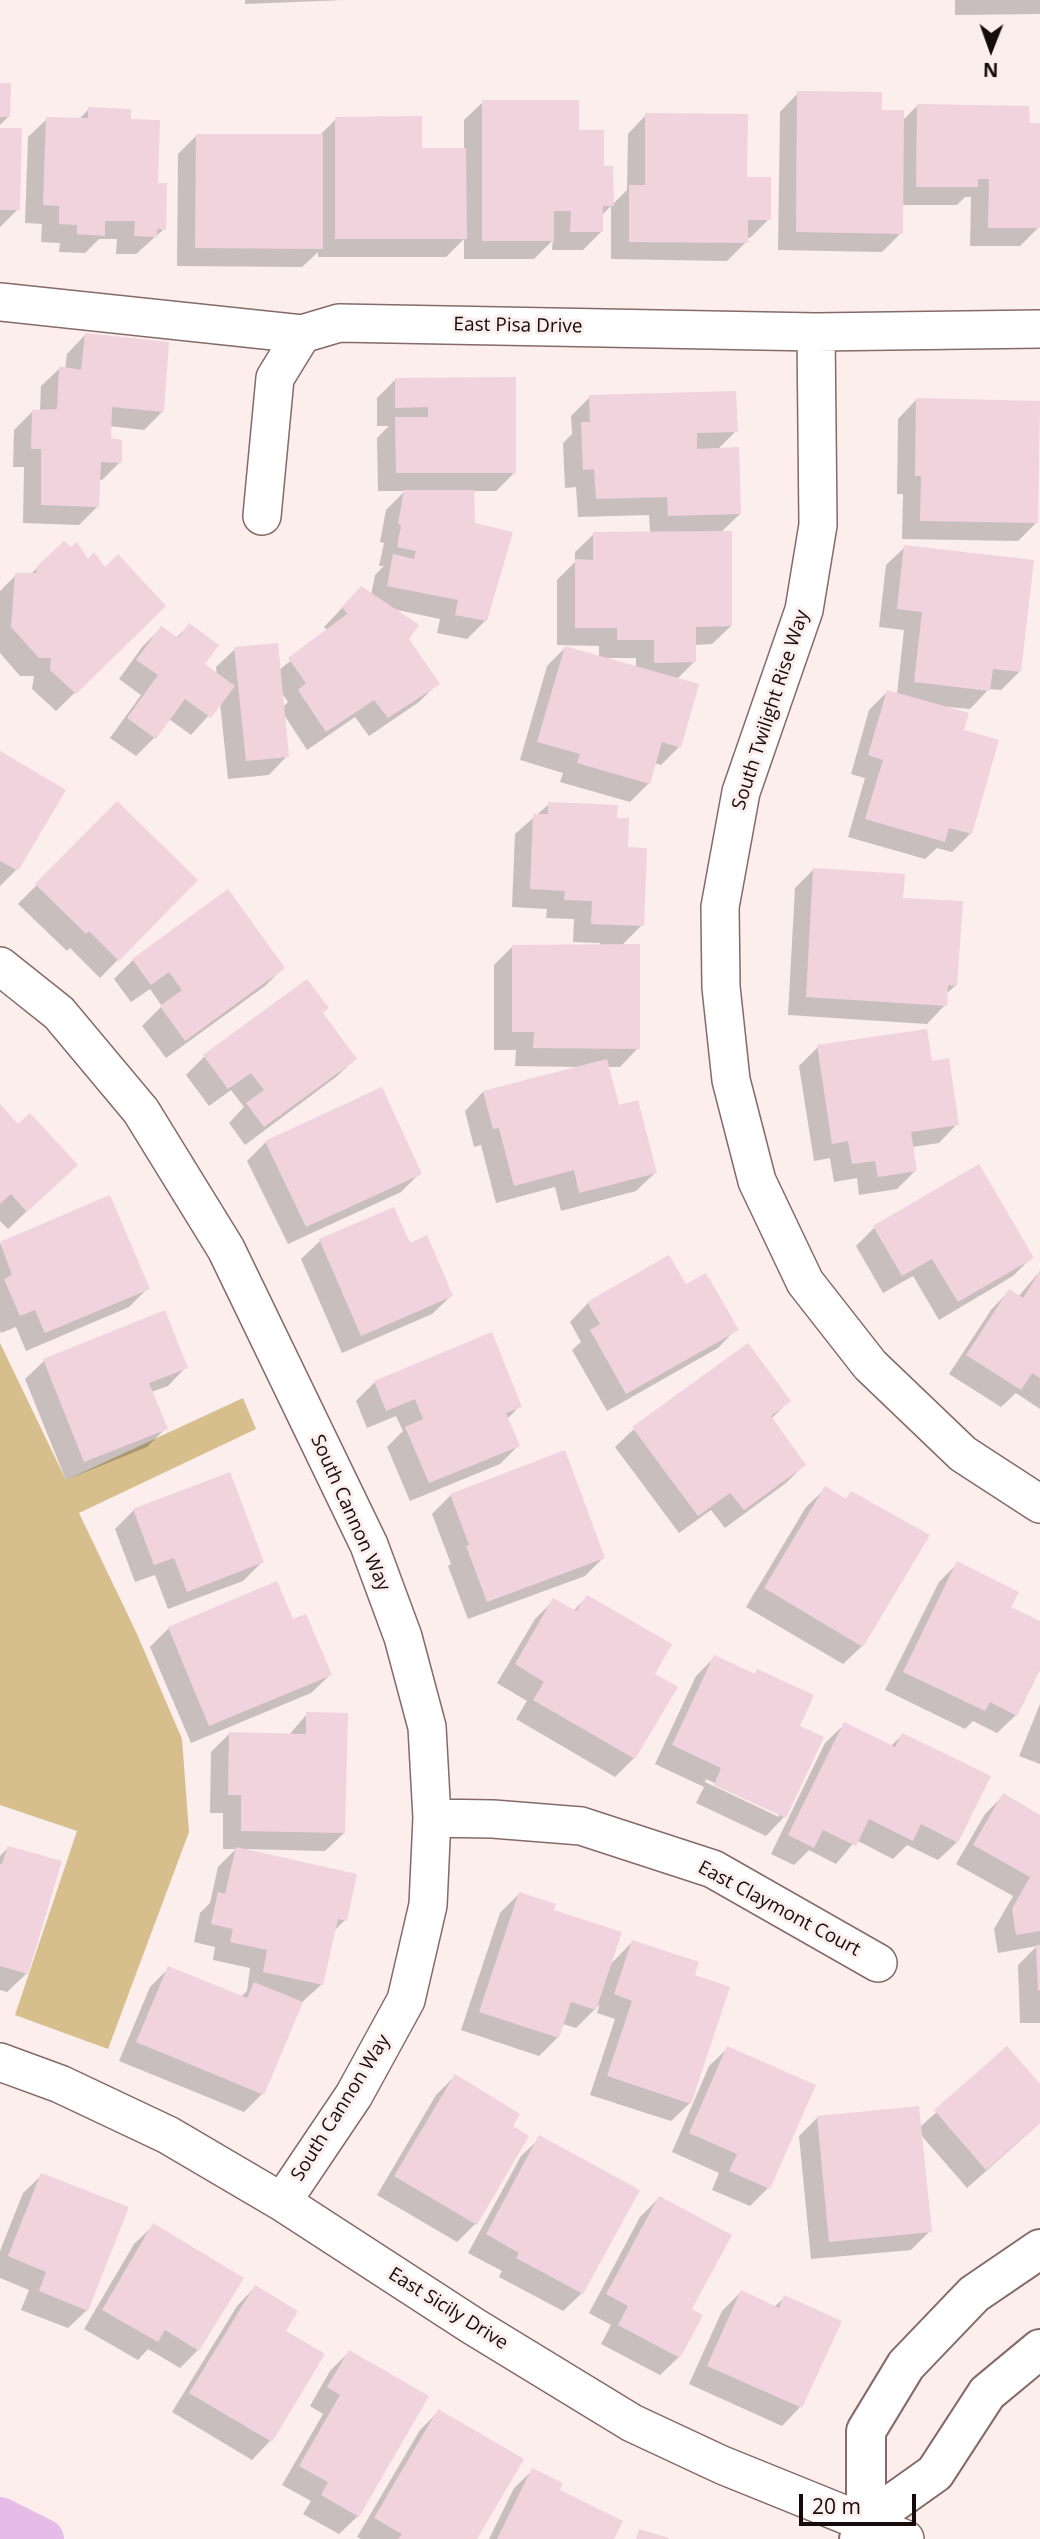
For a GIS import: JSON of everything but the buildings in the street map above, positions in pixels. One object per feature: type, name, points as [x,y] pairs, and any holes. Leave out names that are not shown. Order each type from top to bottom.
[{"type":"street","name":"East Pisa Drive","points":[[0,302],[302,334],[339,323],[816,332],[1040,329]]},
{"type":"street","name":"South Twilight Rise Way","points":[[816,332],[818,525],[804,610],[741,792],[720,907],[721,987],[731,1080],[757,1181],[805,1282],[870,1364],[963,1454],[1040,1504]]},
{"type":"street","points":[[262,516],[275,377],[302,334]]},
{"type":"street","name":"South Cannon Way","points":[[0,966],[58,1013],[141,1111],[226,1249],[369,1545],[403,1637],[427,1727],[432,1818],[428,1905],[406,2000],[354,2095],[282,2202]]},
{"type":"street","name":"East Claymont Court","points":[[432,1818],[493,1819],[581,1826],[594,1830],[713,1869],[878,1963]]},
{"type":"street","name":"East Sicily Drive","points":[[0,2062],[60,2084],[168,2135],[282,2202],[473,2326],[632,2423],[863,2531],[905,2539]]},
{"type":"street","points":[[863,2531],[866,2431],[906,2365],[974,2294],[1040,2249]]},
{"type":"street","points":[[863,2531],[935,2473],[987,2392],[1040,2349]]},
{"type":"shaded area","points":[[0,1343],[66,1480],[243,1398],[256,1429],[79,1513],[137,1634],[182,1739],[189,1832],[108,2049],[15,2015],[77,1831],[0,1805]]},
{"type":"waterway","points":[[0,2517],[44,2539]]}]
